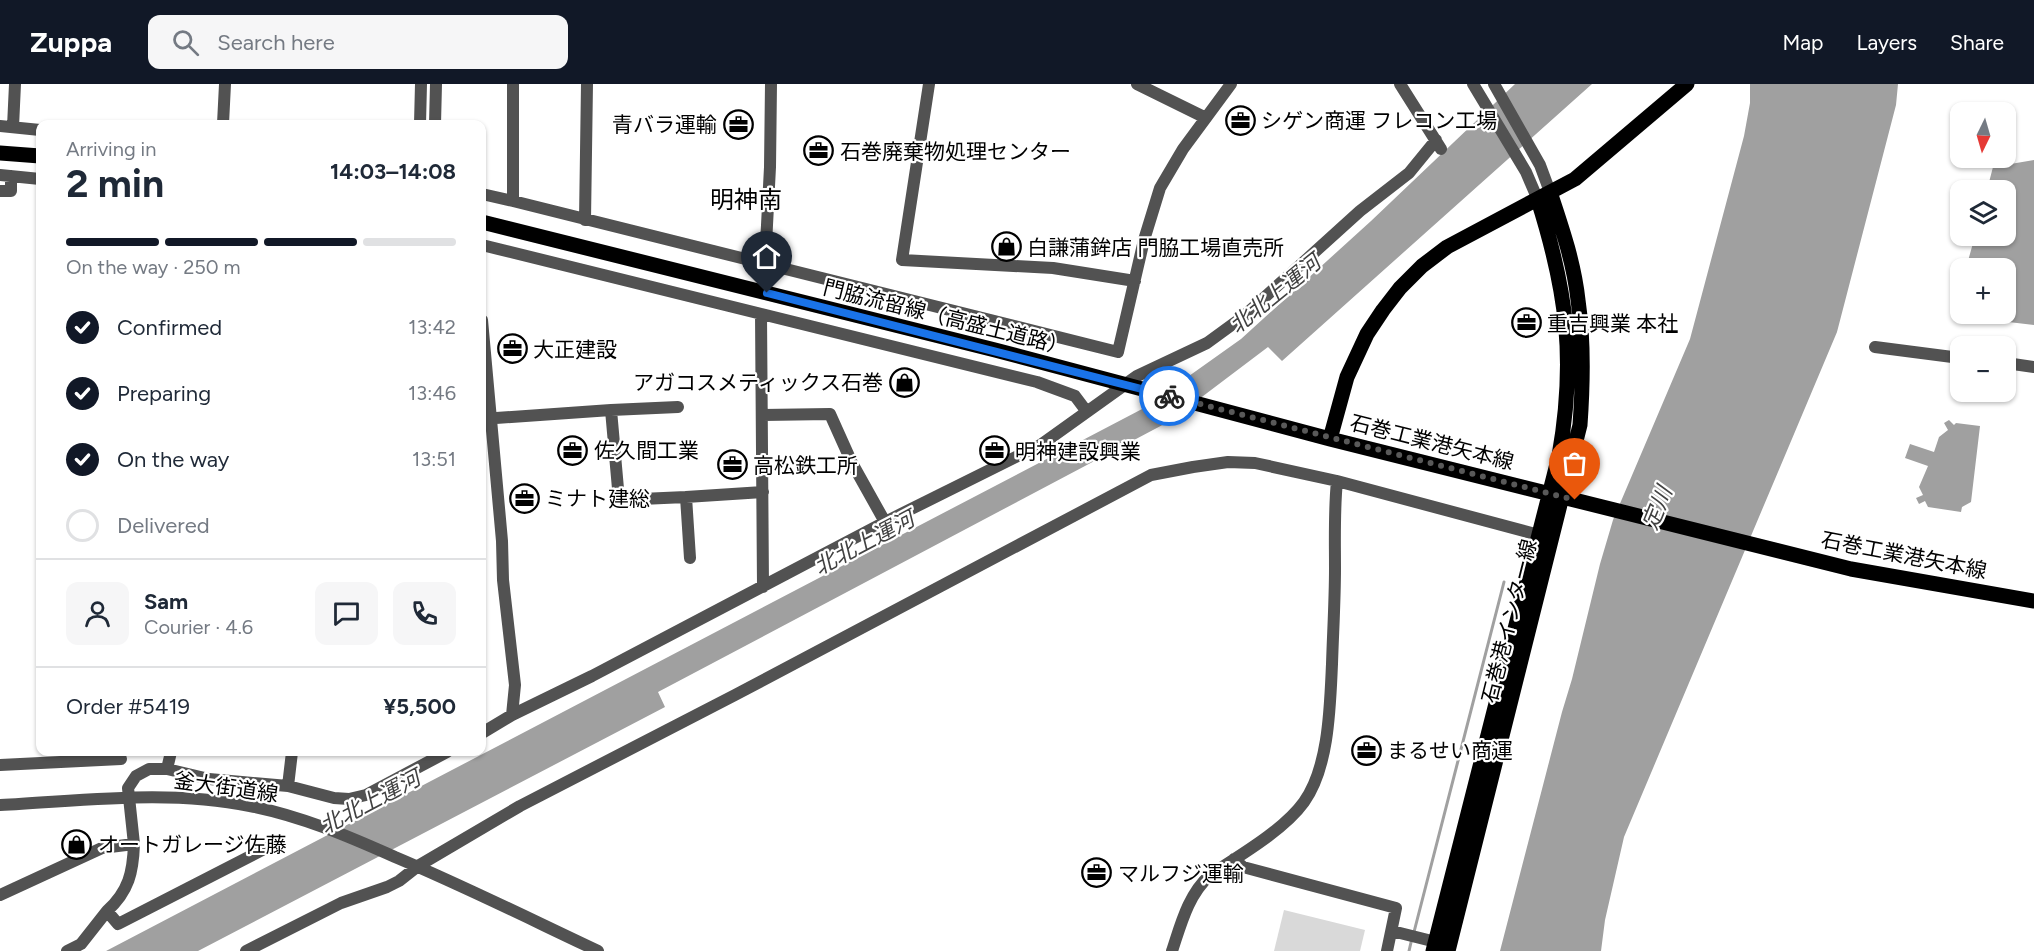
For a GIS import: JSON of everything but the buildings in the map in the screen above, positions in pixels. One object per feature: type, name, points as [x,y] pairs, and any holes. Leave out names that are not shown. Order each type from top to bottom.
[{"type":"main road","name":"石巻工業港矢本線","points":[[1687,84],[1575,179],[1447,247],[1422,266],[1400,288],[1383,310],[1356,356],[1347,377],[1330,439],[1851,569],[2034,601]]},
{"type":"main road","points":[[0,153],[36,156]]},
{"type":"main road","name":"石巻港インター線","points":[[1439,948],[1559,456],[1565,423],[1569,351],[1565,309],[1544,196]]},
{"type":"main road","name":"石巻港インター線","points":[[1439,948],[1580,425],[1583,349],[1578,299],[1569,254],[1544,196]]},
{"type":"main road","name":"門脇流留線（高盛土道路）","points":[[486,223],[994,350],[1330,439]]},
{"type":"street","points":[[13,127],[15,84]]},
{"type":"street","points":[[223,120],[225,84]]},
{"type":"street","points":[[420,120],[421,84]]},
{"type":"street","points":[[435,120],[436,84]]},
{"type":"street","points":[[513,84],[513,201]]},
{"type":"street","points":[[585,220],[587,84]]},
{"type":"street","points":[[765,264],[771,84]]},
{"type":"street","points":[[929,84],[902,260],[1053,268],[1135,281]]},
{"type":"street","points":[[1137,84],[1206,117]]},
{"type":"street","points":[[486,196],[1118,352],[1144,240],[1160,188],[1183,149],[1231,84]]},
{"type":"street","points":[[486,731],[885,522],[1042,444],[1137,376],[1206,343],[1244,316],[1360,211],[1409,173],[1438,145],[1400,84]]},
{"type":"street","points":[[1473,84],[1544,196]]},
{"type":"street","points":[[1496,87],[1533,151],[1544,196]]},
{"type":"street","points":[[0,126],[36,130]]},
{"type":"street","points":[[0,191],[10,191],[6,176],[36,179]]},
{"type":"street","points":[[486,245],[1066,391],[1075,396],[1087,412]]},
{"type":"street","points":[[761,314],[763,587]]},
{"type":"street","points":[[1875,347],[1950,357]]},
{"type":"street","points":[[2016,364],[2034,367]]},
{"type":"street","points":[[512,715],[515,685],[503,580],[502,541],[486,418],[678,407]]},
{"type":"street","points":[[611,410],[619,500],[764,492]]},
{"type":"street","points":[[763,415],[830,414],[852,463],[885,522]]},
{"type":"street","points":[[246,951],[340,903],[399,881],[418,866],[520,806],[1151,475],[1193,466],[1255,462],[1337,481],[1539,535]]},
{"type":"street","points":[[1172,951],[1191,899],[1201,884],[1210,875],[1291,818],[1305,800],[1319,769],[1328,723],[1330,692],[1335,569],[1334,509],[1337,481]]},
{"type":"street","points":[[686,497],[690,558]]},
{"type":"street","points":[[167,770],[170,756]]},
{"type":"street","points":[[288,786],[292,756]]},
{"type":"street","points":[[67,951],[81,944],[125,890],[133,863],[134,843],[128,788],[136,776],[149,769],[167,770],[209,779],[288,786],[334,798],[349,799],[366,795],[439,756]]},
{"type":"street","points":[[0,765],[121,759]]},
{"type":"street","name":"釜大街道線","points":[[0,805],[128,799],[201,799],[286,814],[322,825],[418,866],[598,951]]},
{"type":"street","points":[[0,895],[102,848],[134,843]]},
{"type":"street","points":[[107,911],[118,924],[272,845]]},
{"type":"street","points":[[1234,859],[1243,867],[1396,908],[1387,951]]},
{"type":"street","points":[[1392,931],[1413,936],[1439,948]]},
{"type":"shaded area","points":[[1284,910],[1365,930],[1360,951],[1274,951]]},
{"type":"water","points":[[1515,84],[1592,84],[1282,361],[1268,347],[1170,421],[658,692],[665,707],[198,951],[106,951],[479,756],[486,756],[486,752],[1144,408],[1241,339],[1371,221]]},
{"type":"water","name":"定川","points":[[1750,84],[1898,84],[1896,105],[1837,332],[1624,837],[1605,920],[1601,951],[1500,951],[1613,520],[1690,339],[1744,136],[1750,103]]},
{"type":"water","points":[[2034,160],[2034,325],[2016,323],[2016,258],[1969,258],[1972,246],[2016,246],[2016,180],[1990,180],[1993,168],[2016,168],[2016,163]]},
{"type":"water","points":[[1949,420],[1954,425],[1956,423],[1980,426],[1971,502],[1962,507],[1961,512],[1928,507],[1925,501],[1919,504],[1916,498],[1923,495],[1919,487],[1928,466],[1905,458],[1910,444],[1934,452],[1939,437],[1948,430],[1944,423]]},
{"type":"waterway","points":[[1414,932],[1504,582]]},
{"type":"waterway","points":[[1409,951],[1412,938]]},
{"type":"way so far","points":[[1169,396],[1575,500]]},
{"type":"place","name":"シゲン商運 フレコン工場","points":[[1240,120]]},
{"type":"place","name":"青バラ運輸","points":[[738,124]]},
{"type":"place","name":"石巻廃棄物処理センター","points":[[819,151]]},
{"type":"place","name":"白謙蒲鉾店 門脇工場直売所","points":[[1006,247]]},
{"type":"place","name":"重吉興業 本社","points":[[1526,323]]},
{"type":"place","name":"大正建設","points":[[512,349]]},
{"type":"place","name":"アガコスメティックス石巻","points":[[904,382]]},
{"type":"place","name":"佐久間工業","points":[[573,450]]},
{"type":"place","name":"明神建設興業","points":[[994,451]]},
{"type":"place","name":"高松鉄工所","points":[[732,465]]},
{"type":"place","name":"ミナト建総","points":[[524,498]]},
{"type":"place","name":"まるせい商運","points":[[1366,750]]},
{"type":"place","name":"オートガレージ佐藤","points":[[77,844]]},
{"type":"place","name":"マルフジ運輸","points":[[1097,873]]},
{"type":"district","name":"明神南","points":[[746,199]]},
{"type":"route","points":[[767,293],[1169,396]]},
{"type":"water label","name":"北北上運河","points":[[1275,294]]},
{"type":"water label","name":"北北上運河","points":[[864,543]]},
{"type":"water label","name":"北北上運河","points":[[370,802]]}]
